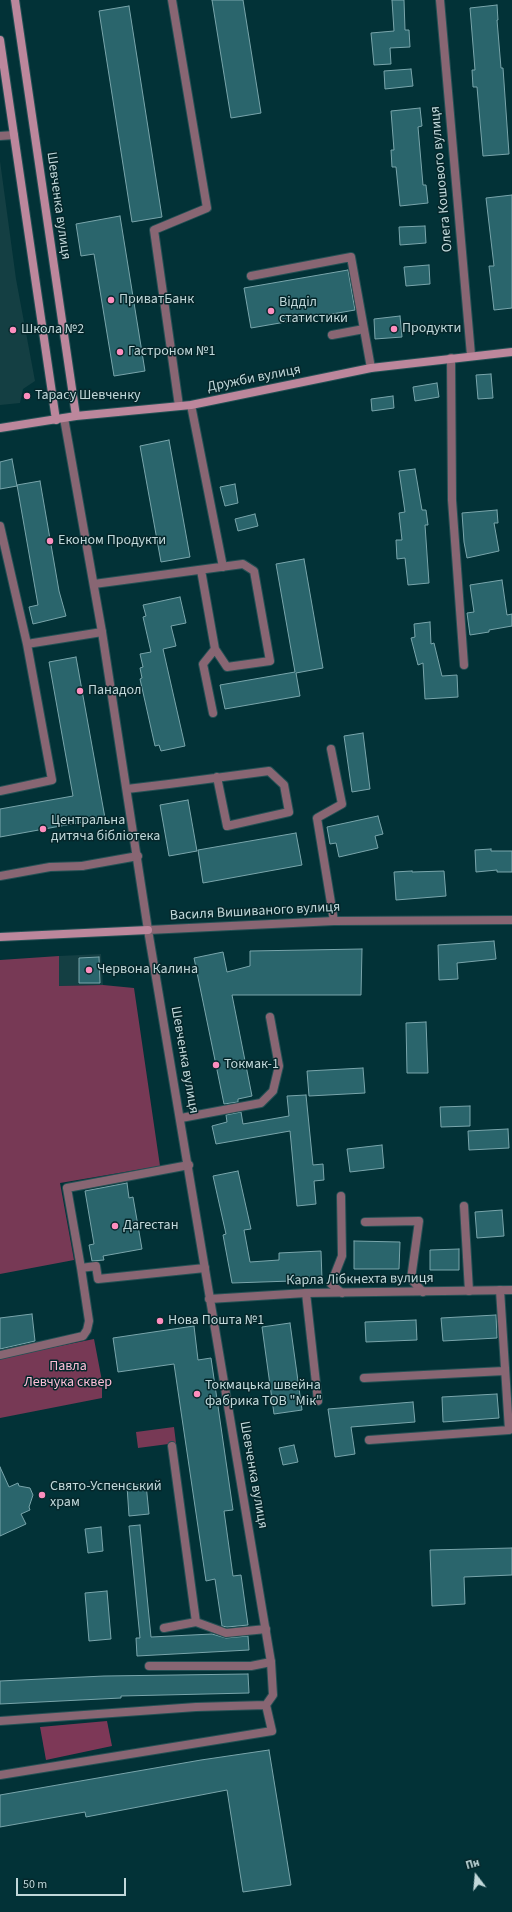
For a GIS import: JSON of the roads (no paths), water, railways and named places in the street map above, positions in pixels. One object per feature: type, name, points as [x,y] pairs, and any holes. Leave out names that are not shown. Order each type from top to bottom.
[{"type":"street","name":"Шевченка вулиця","points":[[15,0],[76,416]]},
{"type":"street","points":[[172,0],[207,208],[154,230],[180,406]]},
{"type":"street","name":"Олега Кошового вулиця","points":[[440,0],[471,356]]},
{"type":"street","name":"Шевченка вулиця","points":[[0,40],[60,419],[94,584],[138,856],[148,930],[189,1165],[209,1299],[266,1629],[271,1662],[273,1695],[266,1705]]},
{"type":"street","points":[[0,136],[14,135]]},
{"type":"street","points":[[251,276],[351,257],[371,368]]},
{"type":"street","points":[[332,335],[364,329]]},
{"type":"street","name":"Дружби вулиця","points":[[0,428],[76,416],[191,405],[371,368],[512,352]]},
{"type":"street","points":[[451,358],[452,500],[464,665]]},
{"type":"street","points":[[191,405],[223,567]]},
{"type":"street","points":[[0,526],[27,644],[52,780],[0,790]]},
{"type":"street","points":[[94,584],[243,564],[254,571],[270,661],[227,667],[215,649],[201,570]]},
{"type":"street","points":[[27,644],[102,632]]},
{"type":"street","points":[[213,713],[203,664],[215,649]]},
{"type":"street","points":[[331,749],[342,804],[317,818],[334,920]]},
{"type":"street","points":[[127,789],[217,777],[269,771],[284,785],[289,812],[228,826],[217,777]]},
{"type":"street","points":[[0,876],[50,867],[82,866],[138,856]]},
{"type":"street","name":"Василя Вишиваного вулиця","points":[[0,937],[334,920],[512,920]]},
{"type":"street","points":[[181,1118],[261,1103],[273,1090],[279,1066],[270,1018]]},
{"type":"street","points":[[0,1355],[79,1338],[86,1334],[89,1321],[67,1188],[189,1165]]},
{"type":"street","points":[[341,1196],[342,1256],[330,1284],[342,1293]]},
{"type":"street","points":[[464,1206],[469,1291]]},
{"type":"street","points":[[365,1222],[419,1221],[411,1279],[423,1292]]},
{"type":"street","points":[[81,1268],[96,1266],[98,1279],[205,1268]]},
{"type":"street","points":[[369,1440],[509,1430],[504,1371],[500,1290]]},
{"type":"street","name":"Карла Лібкнехта вулиця","points":[[209,1299],[306,1293],[512,1290]]},
{"type":"street","points":[[306,1293],[318,1401]]},
{"type":"street","points":[[364,1378],[504,1371]]},
{"type":"street","points":[[172,1446],[196,1622]]},
{"type":"street","points":[[164,1628],[196,1622],[226,1633],[266,1629]]},
{"type":"street","points":[[149,1666],[251,1666],[271,1662]]},
{"type":"street","points":[[0,1721],[196,1707],[266,1705],[272,1731],[0,1774]]},
{"type":"place","name":"ПриватБанк","points":[[111,300]]},
{"type":"place","name":"Відділ статистики","points":[[271,311]]},
{"type":"place","name":"Продукти","points":[[394,329]]},
{"type":"place","name":"Школа №2","points":[[13,330]]},
{"type":"place","name":"Гастроном №1","points":[[120,352]]},
{"type":"place","name":"Тарасу Шевченку","points":[[27,396]]},
{"type":"place","name":"Економ Продукти","points":[[50,541]]},
{"type":"place","name":"Панадол","points":[[80,691]]},
{"type":"place","name":"Центральна дитяча бібліотека","points":[[43,829]]},
{"type":"place","name":"Червона Калина","points":[[89,970]]},
{"type":"place","name":"Токмак-1","points":[[216,1065]]},
{"type":"place","name":"Дагестан","points":[[115,1226]]},
{"type":"place","name":"Нова Пошта №1","points":[[160,1321]]},
{"type":"place","name":"Токмацька швейна фабрика ТОВ \"Мік\"","points":[[197,1394]]},
{"type":"place","name":"Свято-Успенський храм","points":[[42,1495]]},
{"type":"park label","name":"Павла Левчука сквер","points":[[68,1376]]}]
